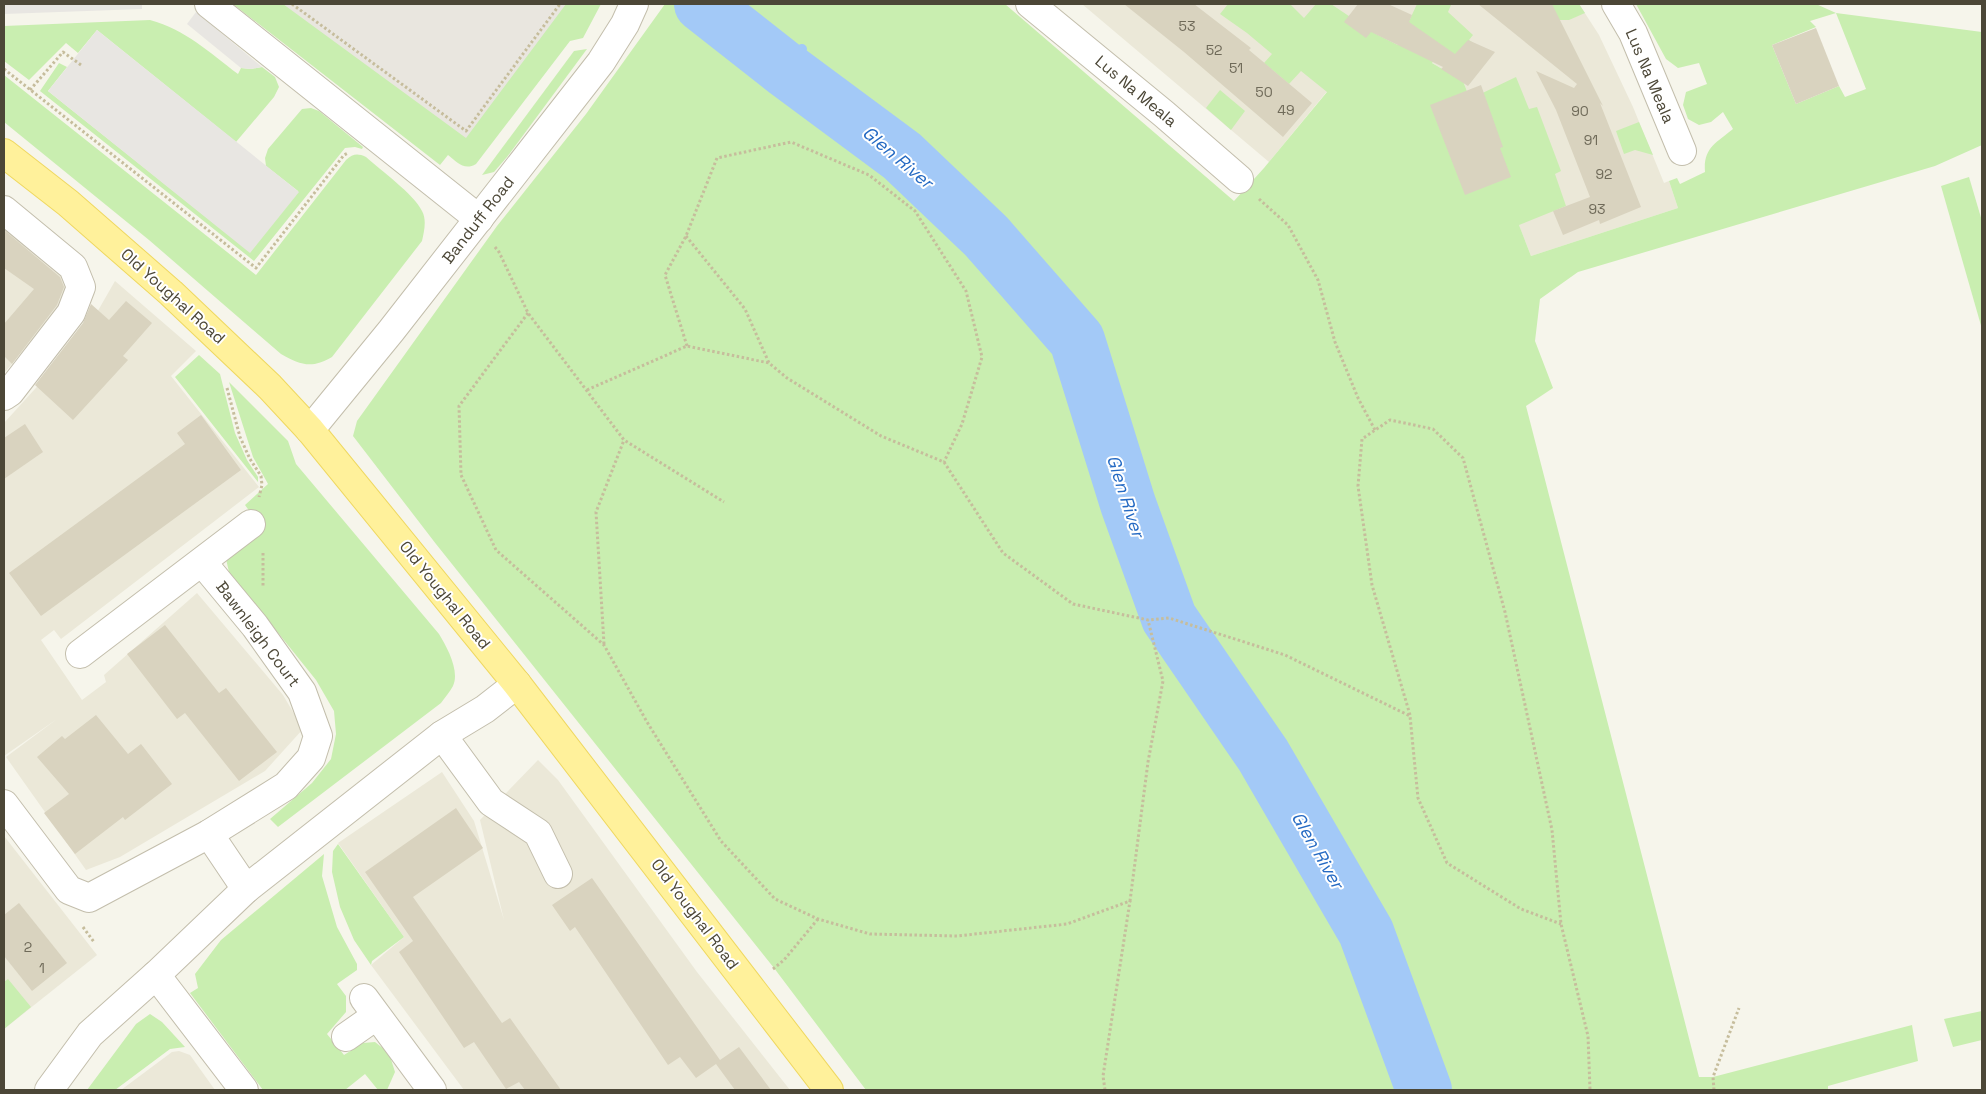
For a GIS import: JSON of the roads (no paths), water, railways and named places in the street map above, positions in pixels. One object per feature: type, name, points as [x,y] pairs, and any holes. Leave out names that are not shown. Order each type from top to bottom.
[{"type":"main road","name":"Old Youghal Road","points":[[4,153],[68,203],[172,293],[270,387],[310,430],[517,684],[829,1090]]},
{"type":"street","points":[[208,4],[476,222]]},
{"type":"street","name":"Banduff Road","points":[[310,430],[391,331],[601,62],[626,24],[634,4]]},
{"type":"street","name":"Lus Na Meala","points":[[1030,4],[1200,144],[1247,186]]},
{"type":"street","name":"Lus Na Meala","points":[[1616,4],[1633,33],[1682,151]]},
{"type":"street","points":[[4,210],[73,267],[81,287],[71,313],[10,392],[4,396]]},
{"type":"street","points":[[80,654],[251,524]]},
{"type":"street","name":"Bawnleigh Court","points":[[4,804],[69,890],[89,898],[209,834],[286,786],[311,758],[318,736],[302,692],[255,626],[202,562]]},
{"type":"street","points":[[49,1090],[90,1034],[156,975],[246,889],[442,736],[485,709],[517,684]]},
{"type":"street","points":[[442,736],[491,802],[538,833],[558,874]]},
{"type":"street","points":[[209,834],[246,889]]},
{"type":"street","points":[[156,975],[244,1090]]},
{"type":"street","points":[[346,1037],[370,1007],[427,1088]]},
{"type":"waterway","name":"Glen River","points":[[702,4],[786,70],[902,156],[986,236],[1077,340],[1128,504],[1169,618],[1263,755],[1366,932],[1424,1090]]},
{"type":"waterway","points":[[786,70],[802,49]]}]
